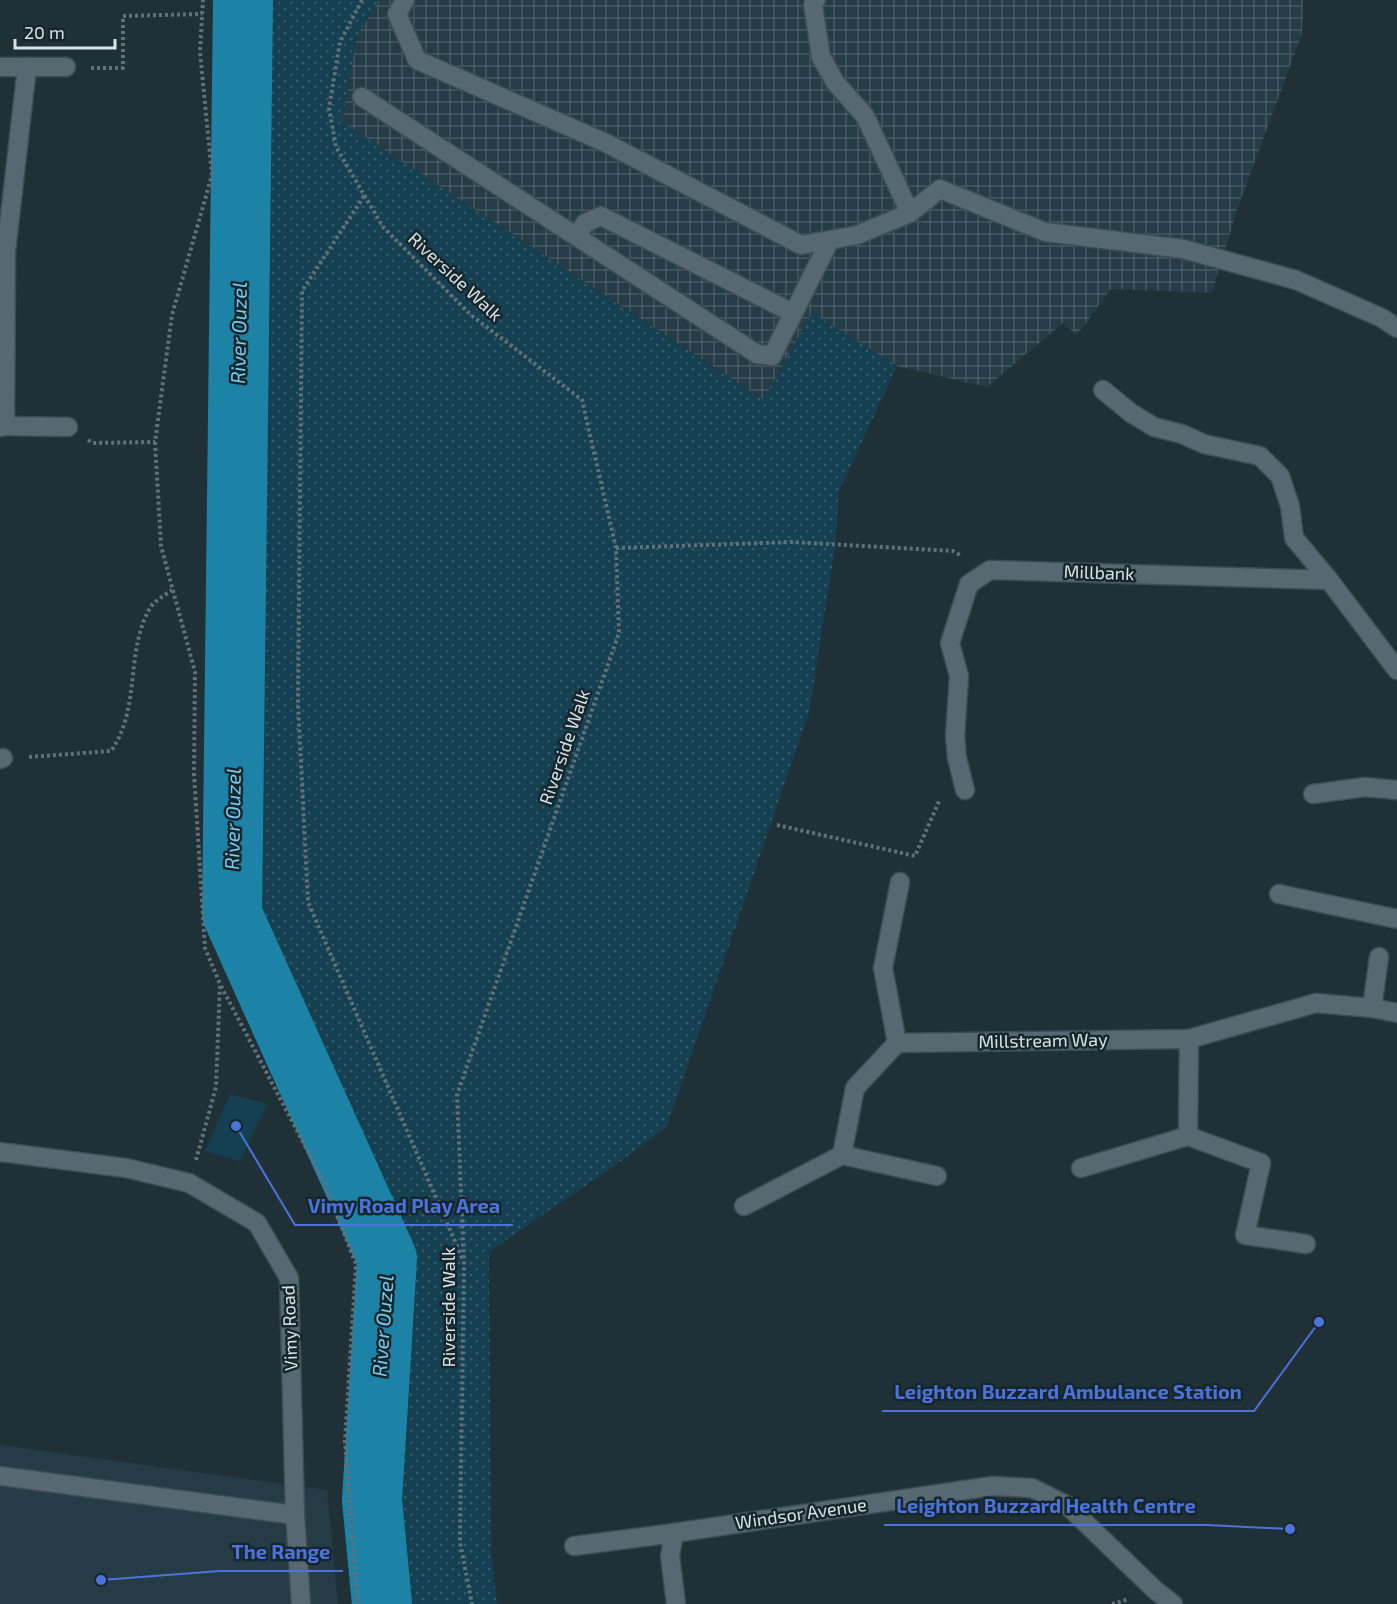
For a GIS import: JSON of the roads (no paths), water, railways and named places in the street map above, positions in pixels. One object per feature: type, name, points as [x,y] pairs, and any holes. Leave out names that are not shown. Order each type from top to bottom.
[{"type":"street","points":[[405,0],[398,14],[417,60],[606,143],[801,245],[857,235],[910,213],[940,189],[1045,232],[1183,249],[1296,280],[1382,318],[1397,328]]},
{"type":"street","points":[[816,0],[813,5],[821,57],[835,82],[865,116],[910,213]]},
{"type":"street","points":[[0,67],[66,67]]},
{"type":"street","points":[[27,67],[6,250],[3,426],[68,426]]},
{"type":"street","points":[[362,98],[757,354],[772,356],[830,240]]},
{"type":"street","points":[[577,237],[585,223],[601,216],[793,313]]},
{"type":"street","points":[[1104,390],[1131,412],[1154,426],[1182,434],[1204,444],[1260,456],[1280,476],[1290,506],[1294,538],[1397,670]]},
{"type":"street","name":"Millbank","points":[[965,790],[957,758],[955,736],[959,676],[950,643],[969,584],[990,570],[1329,580]]},
{"type":"street","points":[[1313,794],[1365,787],[1397,790]]},
{"type":"street","points":[[842,1155],[855,1088],[897,1043],[884,968],[900,882]]},
{"type":"street","points":[[1279,894],[1397,919]]},
{"type":"street","points":[[1372,1008],[1379,957]]},
{"type":"street","name":"Millstream Way","points":[[897,1043],[1189,1039],[1316,1003],[1372,1008],[1397,1014]]},
{"type":"street","points":[[1188,1137],[1189,1039]]},
{"type":"street","points":[[1081,1168],[1188,1137],[1261,1163],[1245,1235],[1306,1244]]},
{"type":"street","name":"Vimy Road","points":[[0,1152],[126,1168],[189,1183],[257,1223],[289,1278],[295,1515],[301,1604]]},
{"type":"street","points":[[744,1206],[842,1155],[937,1176]]},
{"type":"street","points":[[0,1476],[295,1515]]},
{"type":"street","name":"Windsor Avenue","points":[[574,1546],[992,1486],[1032,1488],[1068,1506],[1155,1590],[1173,1604]]},
{"type":"street","points":[[674,1533],[670,1556],[676,1604]]},
{"type":"waterway","name":"River Ouzel","points":[[243,0],[232,914],[387,1258],[372,1500],[382,1604]]},
{"type":"place","name":"Vimy Road Play Area","points":[[236,1126]]},
{"type":"place","name":"Leighton Buzzard Ambulance Station","points":[[1319,1322]]},
{"type":"place","name":"Leighton Buzzard Health Centre","points":[[1290,1529]]},
{"type":"place","name":"The Range","points":[[101,1580]]}]
